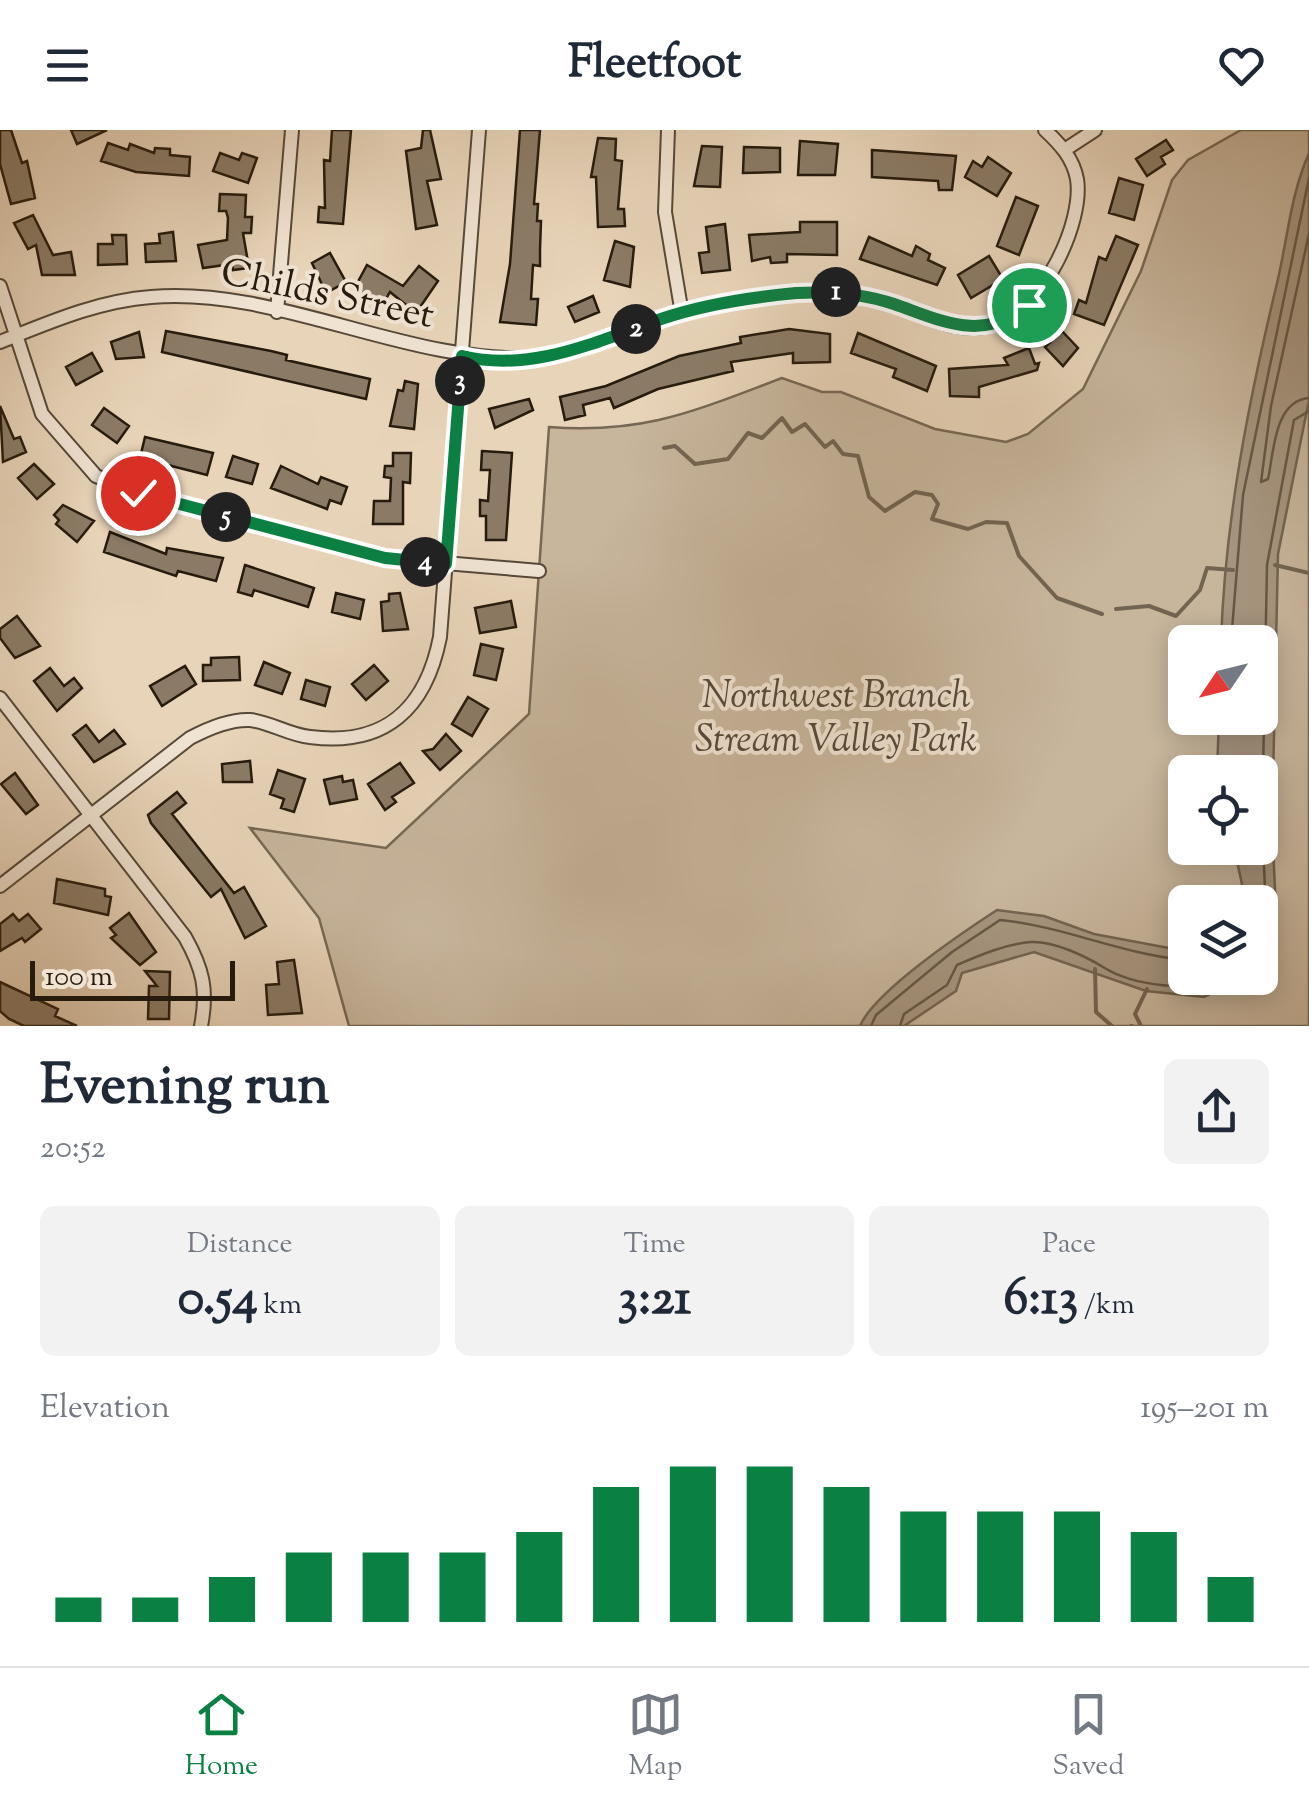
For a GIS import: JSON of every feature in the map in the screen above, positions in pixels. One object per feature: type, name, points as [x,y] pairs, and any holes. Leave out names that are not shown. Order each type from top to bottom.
[{"type":"street","points":[[277,312],[292,130]]},
{"type":"street","points":[[0,886],[190,738],[211,728],[248,720],[308,737],[352,738],[394,721],[416,701],[433,671],[446,564],[479,130]]},
{"type":"street","points":[[668,130],[666,212],[682,314]]},
{"type":"street","points":[[1045,130],[1066,149],[1095,130]]},
{"type":"street","name":"Childs Street","points":[[0,342],[94,306],[154,296],[216,300],[462,356],[555,355],[682,314],[794,294],[845,292],[958,327],[977,328],[1015,317],[1041,290],[1073,223],[1077,176],[1066,149]]},
{"type":"street","points":[[0,286],[42,414],[96,476],[138,493],[385,558],[539,571]]},
{"type":"street","points":[[0,698],[186,937],[199,962],[207,998],[202,1026]]},
{"type":"green space","name":"Northwest Branch Stream Valley Park","points":[[1241,130],[1309,130],[1309,1026],[349,1026],[319,918],[250,828],[386,848],[529,714],[549,427],[614,427],[669,418],[782,378],[822,392],[841,392],[935,429],[1006,442],[1028,434],[1083,389],[1141,271],[1172,180],[1188,160]]},
{"type":"water","points":[[1309,153],[1309,400],[1278,554],[1276,625],[1222,625],[1233,505],[1248,414]]},
{"type":"water","points":[[1218,735],[1274,735],[1274,755],[1218,755]]},
{"type":"water","points":[[1238,865],[1274,865],[1275,885],[1242,885]]},
{"type":"water","points":[[997,910],[1044,916],[1094,934],[1168,948],[1168,993],[1146,991],[1034,952],[962,973],[956,991],[904,1026],[860,1026],[883,997],[942,947]]},
{"type":"building","points":[[0,130],[11,130],[22,163],[27,161],[35,198],[11,204],[0,164]]},
{"type":"building","points":[[71,130],[107,130],[77,144]]},
{"type":"building","points":[[332,130],[351,130],[343,224],[318,222],[319,207],[325,208],[324,160],[330,161]]},
{"type":"building","points":[[423,130],[430,130],[441,179],[427,181],[437,225],[416,229],[406,151],[421,148]]},
{"type":"building","points":[[520,130],[540,130],[534,204],[538,204],[537,221],[541,221],[540,266],[533,265],[531,299],[538,299],[536,325],[500,322],[510,264]]},
{"type":"building","points":[[598,138],[616,139],[615,160],[622,161],[618,209],[624,209],[625,226],[598,227],[596,177],[591,177]]},
{"type":"building","points":[[1166,140],[1173,150],[1161,157],[1165,164],[1147,176],[1136,159]]},
{"type":"building","points":[[800,141],[838,144],[835,175],[798,175]]},
{"type":"building","points":[[108,143],[128,150],[130,144],[154,153],[155,148],[170,149],[170,155],[190,157],[189,176],[136,172],[101,161]]},
{"type":"building","points":[[702,146],[722,147],[720,187],[694,186]]},
{"type":"building","points":[[744,147],[780,148],[780,172],[743,173]]},
{"type":"building","points":[[872,150],[956,156],[952,190],[939,190],[938,181],[872,177]]},
{"type":"building","points":[[220,153],[239,160],[242,153],[257,158],[248,183],[213,171]]},
{"type":"building","points":[[988,157],[1011,173],[997,196],[965,177],[973,161],[982,167]]},
{"type":"building","points":[[1119,178],[1143,185],[1134,220],[1109,213]]},
{"type":"building","points":[[220,194],[246,195],[245,217],[252,217],[251,233],[243,233],[249,268],[233,270],[232,264],[203,268],[198,245],[227,240],[228,218],[226,211],[219,211]]},
{"type":"building","points":[[1016,197],[1038,206],[1019,255],[997,246]]},
{"type":"building","points":[[33,215],[53,255],[71,252],[75,275],[42,275],[36,245],[28,249],[14,223]]},
{"type":"building","points":[[800,222],[837,222],[837,255],[787,254],[787,262],[771,263],[770,257],[752,261],[749,235],[800,232]]},
{"type":"building","points":[[725,224],[730,270],[702,273],[699,253],[709,252],[706,227]]},
{"type":"building","points":[[173,232],[176,261],[146,262],[145,244],[160,243],[159,234]]},
{"type":"building","points":[[112,235],[126,235],[127,264],[98,265],[98,244],[113,244]]},
{"type":"building","points":[[1116,236],[1138,245],[1104,325],[1074,314],[1079,300],[1086,303],[1099,257],[1106,260]]},
{"type":"building","points":[[869,237],[912,256],[916,246],[930,254],[928,260],[945,268],[937,285],[860,259]]},
{"type":"building","points":[[615,241],[634,247],[630,287],[604,280]]},
{"type":"building","points":[[330,253],[346,282],[326,293],[312,263]]},
{"type":"building","points":[[989,256],[1003,279],[971,298],[958,275]]},
{"type":"building","points":[[367,265],[403,286],[419,266],[438,281],[416,313],[390,292],[382,306],[355,287]]},
{"type":"building","points":[[593,296],[599,312],[575,322],[568,307]]},
{"type":"building","points":[[789,329],[830,334],[830,362],[793,363],[793,353],[731,362],[733,371],[658,389],[614,408],[610,398],[583,405],[585,415],[565,420],[560,397],[606,386],[679,356],[741,343],[740,337]]},
{"type":"building","points":[[166,331],[271,351],[287,355],[286,360],[370,379],[366,399],[162,352]]},
{"type":"building","points":[[1062,331],[1078,348],[1063,366],[1045,347]]},
{"type":"building","points":[[139,332],[144,357],[116,359],[111,342]]},
{"type":"building","points":[[858,333],[936,366],[927,391],[893,377],[896,369],[851,353]]},
{"type":"building","points":[[1029,348],[1035,364],[1039,363],[1037,370],[979,387],[979,397],[950,396],[949,369],[1008,365],[1004,358]]},
{"type":"building","points":[[92,353],[102,371],[76,385],[66,367]]},
{"type":"building","points":[[405,381],[418,384],[414,429],[390,426],[398,390],[403,391]]},
{"type":"building","points":[[529,399],[533,410],[495,428],[489,409]]},
{"type":"building","points":[[0,406],[14,439],[20,437],[26,452],[3,462]]},
{"type":"building","points":[[104,408],[129,426],[117,443],[92,425]]},
{"type":"building","points":[[145,437],[213,453],[207,475],[140,458]]},
{"type":"building","points":[[482,451],[512,453],[506,540],[486,540],[486,516],[480,516],[480,500],[488,501],[490,470],[481,470]]},
{"type":"building","points":[[393,453],[411,453],[410,483],[403,482],[403,524],[373,524],[374,501],[390,501],[391,478],[384,477],[385,466],[393,466]]},
{"type":"building","points":[[233,456],[258,464],[252,484],[226,477]]},
{"type":"building","points":[[34,464],[54,484],[37,499],[18,478]]},
{"type":"building","points":[[281,466],[318,484],[321,477],[347,487],[341,504],[330,500],[327,509],[271,488]]},
{"type":"building","points":[[63,505],[94,521],[77,542],[56,524],[59,520],[54,515]]},
{"type":"building","points":[[110,532],[166,554],[167,548],[223,558],[216,581],[178,571],[176,576],[104,552]]},
{"type":"building","points":[[245,565],[314,588],[308,607],[254,590],[252,596],[238,592]]},
{"type":"building","points":[[336,593],[364,600],[360,619],[332,612]]},
{"type":"building","points":[[400,593],[408,629],[383,631],[381,602],[389,601],[389,594]]},
{"type":"building","points":[[511,601],[516,627],[480,633],[475,608]]},
{"type":"building","points":[[17,616],[40,646],[15,658],[0,638],[0,629]]},
{"type":"building","points":[[481,644],[503,649],[496,680],[474,675]]},
{"type":"building","points":[[239,657],[240,680],[203,681],[203,665],[211,665],[211,658]]},
{"type":"building","points":[[264,662],[290,673],[282,694],[255,685]]},
{"type":"building","points":[[374,665],[388,681],[366,700],[352,684]]},
{"type":"building","points":[[185,666],[196,684],[162,706],[150,686]]},
{"type":"building","points":[[50,668],[64,686],[74,678],[82,688],[57,711],[34,681]]},
{"type":"building","points":[[306,680],[330,687],[325,706],[301,699]]},
{"type":"building","points":[[468,697],[488,709],[472,736],[452,724]]},
{"type":"building","points":[[86,725],[99,742],[114,730],[125,744],[94,762],[73,735]]},
{"type":"building","points":[[446,734],[461,751],[440,770],[423,751],[433,749]]},
{"type":"building","points":[[250,761],[252,782],[223,782],[222,764]]},
{"type":"building","points":[[400,763],[414,783],[392,797],[396,802],[385,810],[368,784]]},
{"type":"building","points":[[278,770],[305,779],[294,812],[281,808],[284,799],[270,794]]},
{"type":"building","points":[[15,773],[38,805],[26,814],[1,784]]},
{"type":"building","points":[[342,776],[343,782],[353,780],[357,799],[330,804],[324,780]]},
{"type":"building","points":[[177,792],[186,803],[172,814],[234,893],[244,887],[266,926],[245,938],[221,889],[211,897],[151,823],[148,815]]},
{"type":"building","points":[[57,879],[105,889],[105,896],[111,897],[108,915],[54,903]]},
{"type":"building","points":[[129,913],[156,952],[140,965],[111,938],[116,935],[110,928]]},
{"type":"building","points":[[13,914],[19,921],[28,914],[41,929],[25,942],[22,938],[0,951],[0,924]]},
{"type":"building","points":[[294,960],[302,1013],[268,1015],[266,985],[279,984],[277,962]]},
{"type":"building","points":[[145,971],[170,972],[169,1019],[148,1019],[149,986],[157,986]]},
{"type":"building","points":[[0,982],[58,1009],[55,1016],[77,1026],[24,1026],[9,1019],[0,1011]]},
{"type":"waterway","points":[[664,448],[675,446],[695,464],[728,459],[748,433],[762,438],[782,418],[792,432],[805,424],[825,447],[833,441],[843,454],[858,456],[869,497],[885,511],[915,492],[932,495],[938,504],[932,519],[968,529],[986,522],[1007,523],[1019,556],[1057,598],[1102,614]]},
{"type":"waterway","points":[[1275,565],[1309,573]]},
{"type":"waterway","points":[[1116,609],[1149,606],[1176,616],[1200,590],[1207,568],[1233,570]]},
{"type":"waterway","points":[[1095,969],[1096,1012],[1112,1026]]},
{"type":"waterway","points":[[1141,1026],[1135,1014],[1147,989]]},
{"type":"route","points":[[138,493],[323,544],[385,558],[446,564],[462,356],[542,358],[582,350],[665,318],[794,294],[845,292],[894,304],[933,321],[977,328],[1015,317],[1029,305]]}]
